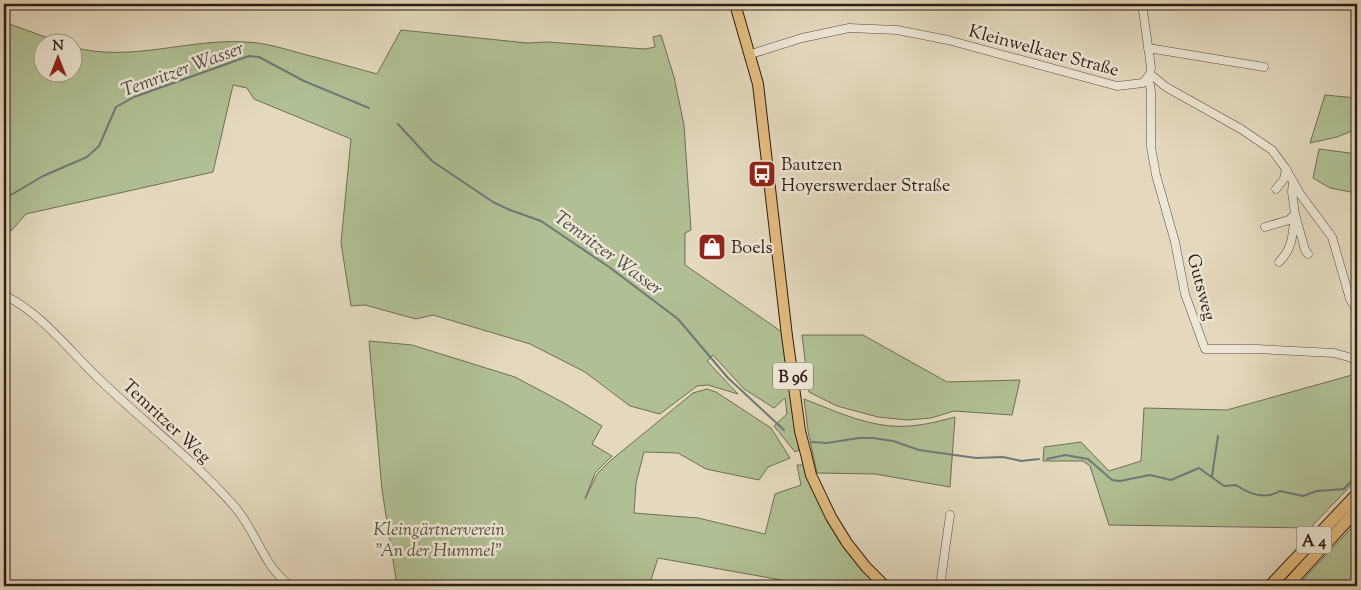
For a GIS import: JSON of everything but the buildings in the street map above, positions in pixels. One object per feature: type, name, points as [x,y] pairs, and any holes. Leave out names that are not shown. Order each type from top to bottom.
[{"type":"highway","name":"A 4","points":[[1287,586],[1345,515],[1357,494]]},
{"type":"highway","name":"A 4","points":[[1270,586],[1345,515],[1357,510]]},
{"type":"main road","name":"B 96","points":[[735,4],[751,54],[758,84],[800,432],[811,475],[831,517],[847,543],[866,567],[885,586]]},
{"type":"street","points":[[1142,4],[1151,67],[1148,76],[1257,139],[1272,150],[1286,169],[1300,194],[1332,237],[1350,299],[1357,311]]},
{"type":"street","name":"Kleinwelkaer Straße","points":[[751,54],[802,38],[849,28],[897,30],[948,40],[1116,86],[1142,83],[1148,76]]},
{"type":"street","points":[[1148,48],[1264,67]]},
{"type":"street","name":"Gutsweg","points":[[1148,76],[1150,85],[1151,147],[1156,175],[1176,248],[1186,294],[1205,349],[1257,349],[1334,353],[1352,358],[1357,363]]},
{"type":"street","points":[[1276,189],[1284,179],[1286,169]]},
{"type":"street","points":[[1293,181],[1292,192],[1295,214],[1303,245],[1308,254]]},
{"type":"street","points":[[1265,227],[1289,220],[1295,214]]},
{"type":"street","points":[[1280,262],[1291,246],[1295,214]]},
{"type":"street","points":[[1291,246],[1303,245]]},
{"type":"street","name":"Temritzer Weg","points":[[4,294],[33,312],[98,378],[197,468],[236,508],[249,527],[271,568],[291,586]]},
{"type":"street","points":[[940,586],[950,515]]},
{"type":"green space","points":[[4,22],[32,32],[32,82],[82,82],[82,49],[116,52],[203,43],[247,42],[282,48],[377,74],[401,30],[527,43],[548,42],[645,49],[655,47],[653,37],[661,35],[674,77],[684,125],[691,230],[685,233],[685,265],[782,332],[799,450],[795,452],[774,426],[787,414],[785,398],[774,408],[744,389],[713,355],[707,361],[738,394],[708,385],[697,386],[660,414],[630,406],[585,372],[530,344],[433,315],[416,319],[365,305],[351,306],[341,243],[351,139],[254,99],[247,88],[233,85],[213,172],[26,214],[11,231],[9,229],[4,231]]},
{"type":"green space","points":[[1325,95],[1357,98],[1357,134],[1352,131],[1337,137],[1310,143]]},
{"type":"green space","points":[[1319,149],[1357,154],[1351,192],[1330,188],[1313,178]]},
{"type":"green space","points":[[802,335],[863,335],[947,382],[1020,380],[1012,415],[954,411],[931,418],[907,420],[878,417],[837,406],[809,392]]},
{"type":"green space","name":"Kleingärtnerverein \"An der Hummel\"","points":[[369,341],[412,345],[515,377],[602,426],[592,444],[612,456],[595,473],[585,499],[597,474],[610,461],[693,393],[707,389],[716,392],[771,428],[790,458],[768,467],[759,480],[706,469],[678,453],[644,452],[636,483],[634,513],[698,518],[765,534],[775,494],[801,485],[797,465],[803,465],[819,501],[879,586],[843,586],[837,584],[836,586],[815,586],[658,558],[649,586],[397,586],[382,490]]},
{"type":"green space","points":[[1352,375],[1357,377],[1357,479],[1310,528],[1109,525],[1090,466],[1083,461],[1043,461],[1044,447],[1081,442],[1109,471],[1141,461],[1144,408],[1227,410]]},
{"type":"green space","points":[[804,399],[842,414],[882,425],[915,425],[955,417],[950,487],[875,474],[817,473],[808,431]]},
{"type":"green space","points":[[1357,522],[1357,586],[1297,586]]},
{"type":"waterway","name":"Temritzer Wasser","points":[[4,199],[43,176],[87,157],[99,146],[116,107],[134,97],[249,56],[259,57],[304,81],[369,108]]},
{"type":"waterway","name":"Temritzer Wasser","points":[[398,124],[432,161],[493,202],[541,221],[609,267],[678,319],[728,378],[784,430]]},
{"type":"waterway","points":[[1212,476],[1218,436]]},
{"type":"waterway","name":"Temritzer Wasser","points":[[812,442],[827,443],[859,438],[873,438],[893,441],[919,450],[976,458],[1003,457],[1021,461],[1039,459]]},
{"type":"waterway","name":"Temritzer Wasser","points":[[1047,459],[1065,455],[1088,459],[1112,480],[1120,481],[1150,475],[1171,480],[1199,468],[1224,486],[1236,485],[1257,495],[1269,495],[1280,491],[1303,496],[1317,491],[1344,489],[1357,475]]},
{"type":"place","name":"Bautzen Hoyerswerdaer Straße","points":[[762,174]]},
{"type":"place","name":"Boels","points":[[712,247]]}]
